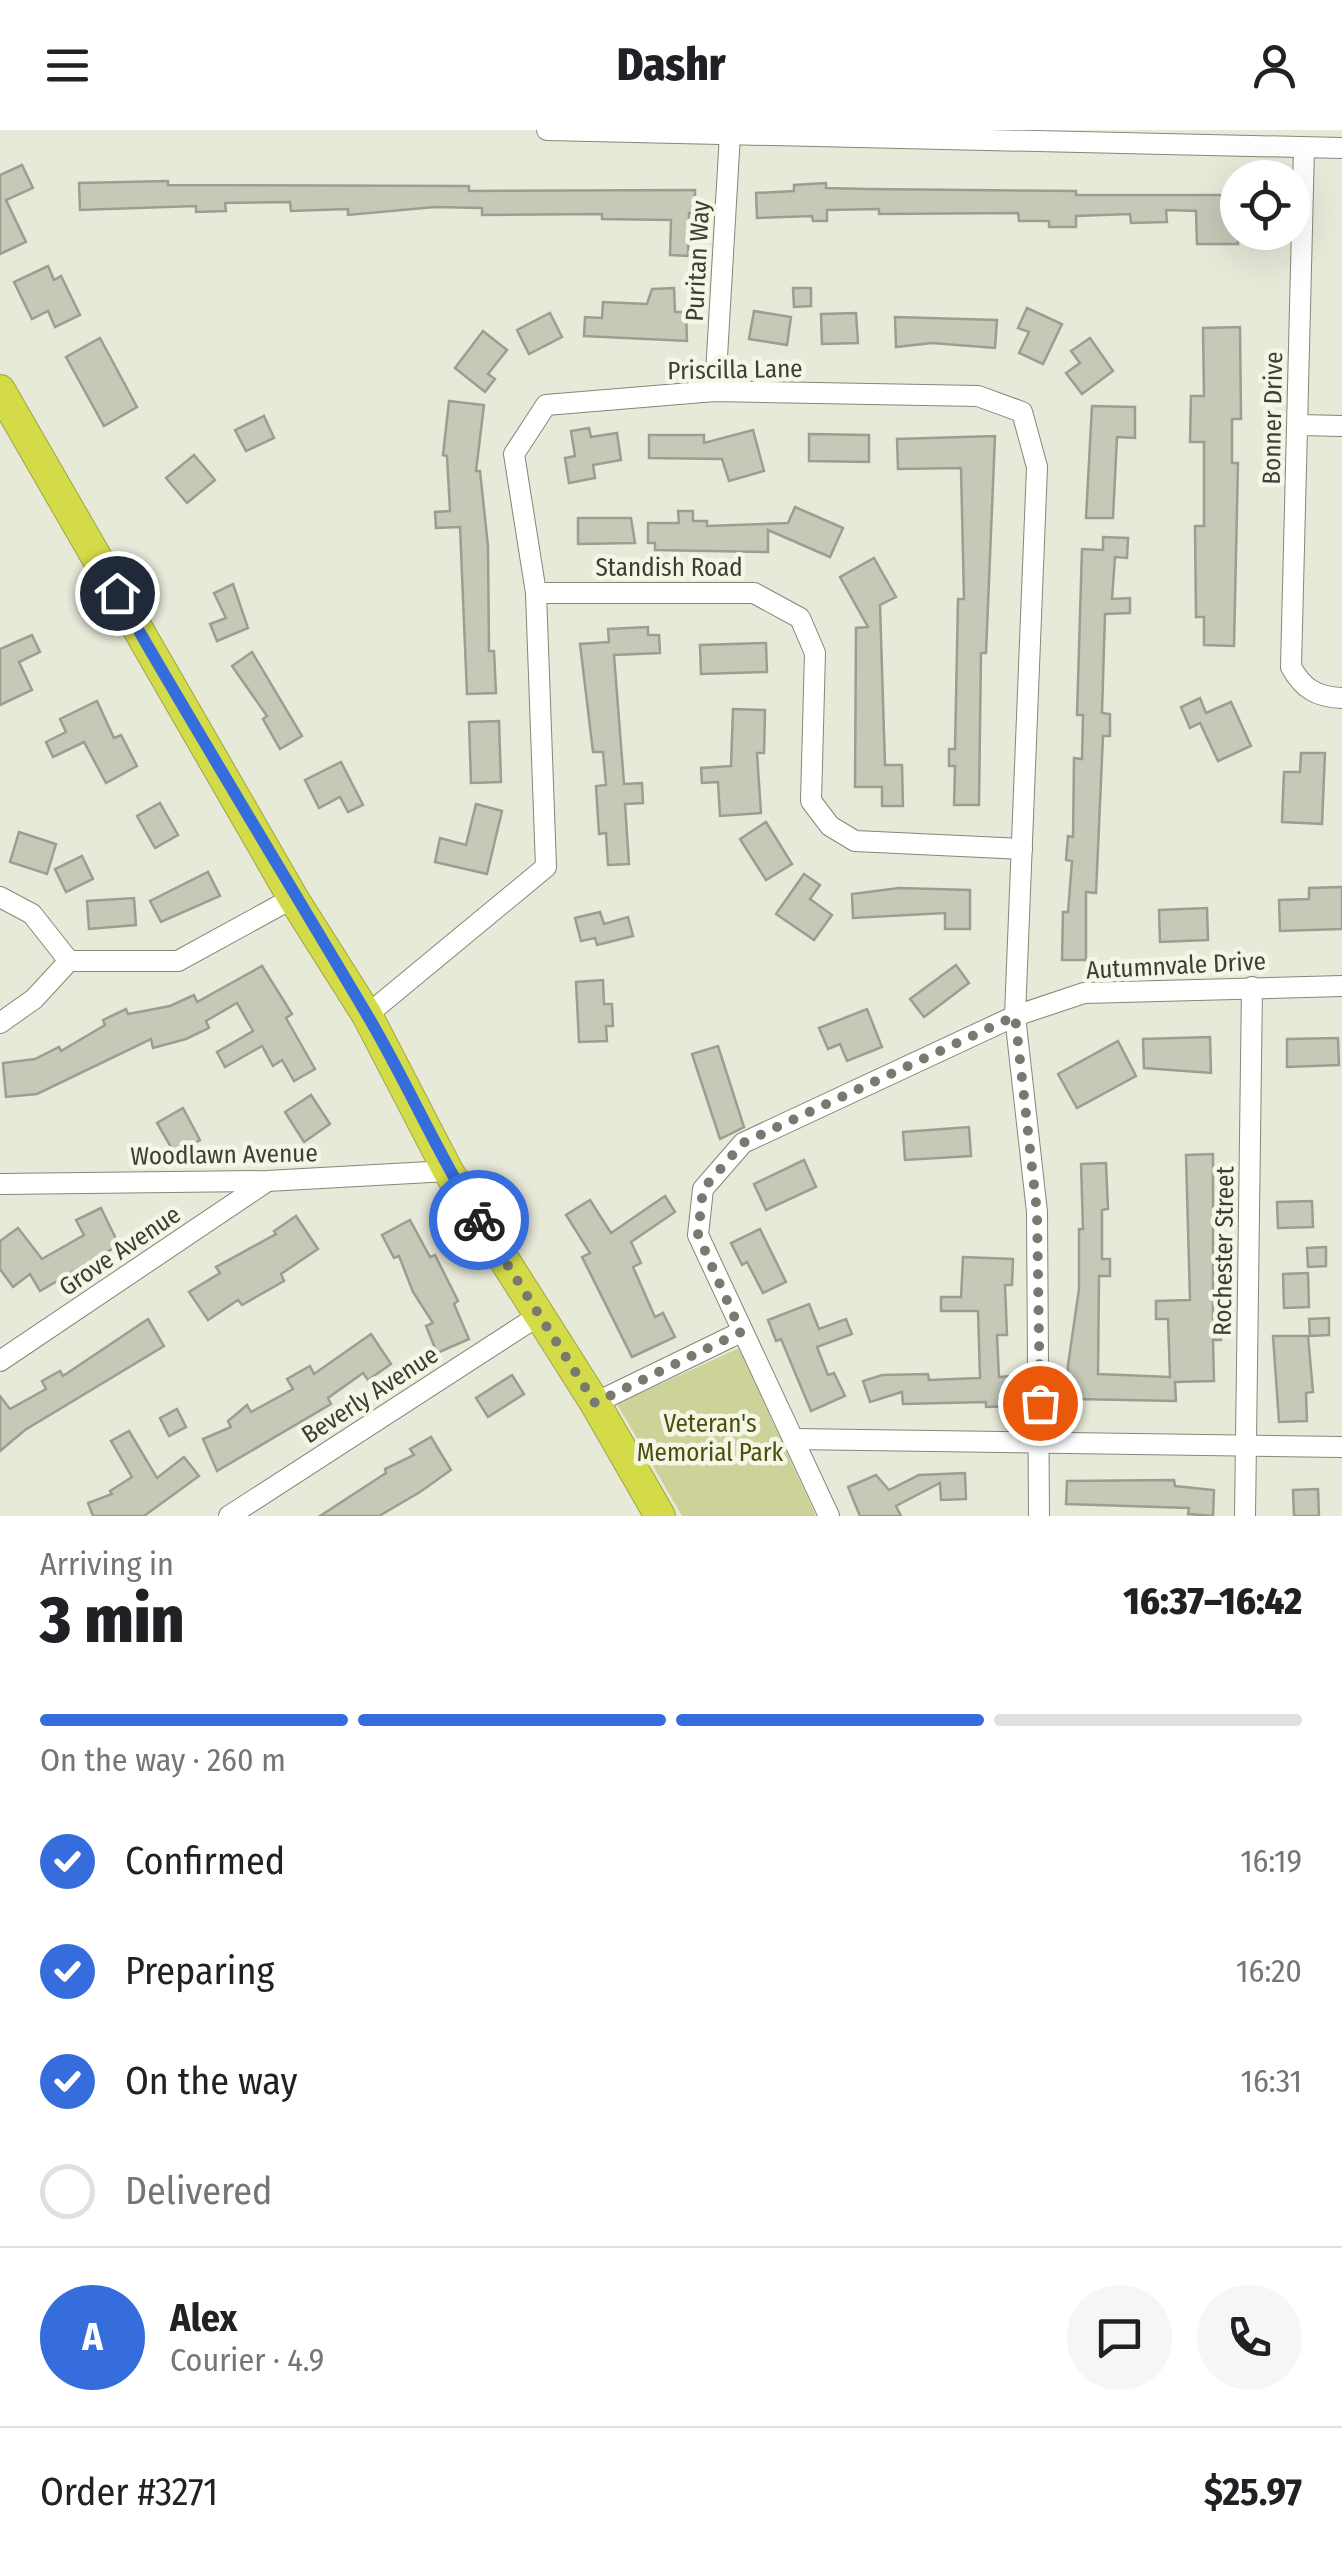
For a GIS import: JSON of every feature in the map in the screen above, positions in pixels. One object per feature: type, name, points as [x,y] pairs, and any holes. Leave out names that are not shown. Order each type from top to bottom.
[{"type":"highway","points":[[0,390],[293,898],[367,1015],[448,1171],[595,1403],[660,1516]]},
{"type":"street","points":[[547,130],[1342,148]]},
{"type":"street","name":"Puritan Way","points":[[715,391],[730,134]]},
{"type":"street","name":"Bonner Drive","points":[[1304,148],[1291,667],[1302,686],[1327,698],[1342,698]]},
{"type":"street","name":"Priscilla Lane","points":[[367,1015],[546,866],[536,593],[514,454],[546,405],[715,391],[978,396],[1022,412],[1037,467],[1015,1016],[1037,1212],[1038,1516]]},
{"type":"street","points":[[1299,425],[1342,426]]},
{"type":"street","name":"Standish Road","points":[[536,593],[754,593],[800,618],[815,653],[810,802],[830,826],[855,842],[1022,849]]},
{"type":"street","points":[[0,898],[32,914],[69,961]]},
{"type":"street","points":[[0,1023],[34,998],[69,961],[178,961],[293,898]]},
{"type":"street","name":"Autumnvale Drive","points":[[741,1332],[698,1235],[703,1189],[743,1143],[1015,1016],[1084,993],[1342,986]]},
{"type":"street","name":"Rochester Street","points":[[1245,1516],[1252,987]]},
{"type":"street","name":"Woodlawn Avenue","points":[[0,1184],[268,1181],[448,1171]]},
{"type":"street","name":"Grove Avenue","points":[[0,1361],[268,1181]]},
{"type":"street","name":"Beverly Avenue","points":[[228,1516],[538,1316]]},
{"type":"street","points":[[595,1403],[741,1332],[828,1516]]},
{"type":"street","points":[[794,1439],[1342,1446]]},
{"type":"green space","name":"Veteran's Memorial Park","points":[[739,1348],[816,1516],[682,1516],[617,1404]]},
{"type":"building","points":[[22,165],[33,188],[6,200],[26,242],[0,254],[0,175]]},
{"type":"building","points":[[168,181],[168,185],[469,186],[469,191],[695,190],[695,213],[689,213],[688,256],[670,255],[671,220],[602,219],[602,214],[482,215],[482,208],[435,207],[348,215],[348,209],[291,211],[290,202],[225,203],[226,211],[196,212],[196,206],[80,210],[79,183]]},
{"type":"building","points":[[794,185],[1076,191],[1076,195],[1220,195],[1220,244],[1197,244],[1196,211],[1166,210],[1167,222],[1131,223],[1130,214],[1076,216],[1076,227],[1049,227],[1049,221],[1019,221],[1018,213],[879,214],[879,209],[827,210],[827,221],[813,221],[812,216],[757,218],[756,193],[794,191]]},
{"type":"building","points":[[48,266],[54,280],[61,276],[80,315],[55,327],[48,311],[32,319],[14,282]]},
{"type":"building","points":[[674,288],[675,312],[686,312],[687,341],[584,336],[585,317],[602,318],[603,302],[647,304],[652,289]]},
{"type":"building","points":[[793,288],[811,288],[811,306],[794,307]]},
{"type":"building","points":[[1027,308],[1062,324],[1043,364],[1019,353],[1029,332],[1018,328]]},
{"type":"building","points":[[754,311],[791,317],[787,345],[749,339]]},
{"type":"building","points":[[550,313],[562,337],[529,354],[517,330]]},
{"type":"building","points":[[856,313],[858,343],[822,344],[821,314]]},
{"type":"building","points":[[895,317],[997,320],[995,348],[932,343],[896,347]]},
{"type":"building","points":[[1240,327],[1241,419],[1232,419],[1232,463],[1238,463],[1234,646],[1204,645],[1204,617],[1196,617],[1195,526],[1204,526],[1204,442],[1190,442],[1191,396],[1204,396],[1203,328]]},
{"type":"building","points":[[483,331],[507,350],[488,374],[495,379],[485,392],[455,368]]},
{"type":"building","points":[[100,338],[137,407],[104,426],[66,357]]},
{"type":"building","points":[[1090,338],[1113,371],[1082,394],[1066,373],[1080,363],[1071,351]]},
{"type":"building","points":[[449,401],[484,405],[476,471],[480,471],[488,546],[489,651],[494,651],[496,693],[467,694],[460,527],[436,528],[435,512],[450,511],[447,456],[443,455]]},
{"type":"building","points":[[1092,406],[1135,407],[1135,438],[1117,437],[1113,518],[1086,518]]},
{"type":"building","points":[[264,416],[274,438],[246,451],[235,430]]},
{"type":"building","points":[[589,428],[591,437],[617,433],[621,460],[593,465],[595,478],[569,483],[565,458],[575,456],[571,431]]},
{"type":"building","points":[[753,430],[764,471],[729,481],[722,459],[649,458],[649,435],[704,435],[704,443]]},
{"type":"building","points":[[809,434],[869,435],[869,462],[809,461]]},
{"type":"building","points":[[995,436],[986,653],[981,653],[979,805],[954,805],[955,766],[949,766],[949,749],[955,749],[958,599],[964,599],[961,468],[898,469],[897,439]]},
{"type":"building","points":[[194,455],[215,480],[187,503],[166,478]]},
{"type":"building","points":[[795,507],[843,528],[830,557],[768,530],[768,552],[655,550],[655,543],[648,543],[648,523],[679,523],[678,511],[693,511],[693,521],[707,521],[707,526],[788,523]]},
{"type":"building","points":[[578,518],[631,518],[635,543],[578,544]]},
{"type":"building","points":[[1103,537],[1128,538],[1127,558],[1115,557],[1112,599],[1130,598],[1130,613],[1105,614],[1102,713],[1110,714],[1110,736],[1103,736],[1096,893],[1086,892],[1086,960],[1062,960],[1063,912],[1068,912],[1072,861],[1066,860],[1068,836],[1073,837],[1074,758],[1082,759],[1083,715],[1077,715],[1082,549],[1103,550]]},
{"type":"building","points":[[874,558],[896,597],[880,605],[885,765],[902,765],[903,806],[882,806],[882,787],[855,787],[856,628],[868,627],[840,577]]},
{"type":"building","points":[[233,584],[248,628],[217,641],[210,624],[226,618],[214,593]]},
{"type":"building","points":[[648,627],[648,635],[659,635],[660,653],[614,655],[624,784],[642,783],[643,803],[625,804],[629,864],[608,865],[606,833],[599,834],[596,786],[606,785],[603,752],[593,752],[580,644],[609,642],[608,629]]},
{"type":"building","points":[[32,635],[40,652],[19,662],[32,690],[0,705],[0,649]]},
{"type":"building","points":[[766,643],[767,672],[701,674],[700,645]]},
{"type":"building","points":[[252,652],[302,736],[280,749],[263,719],[267,716],[232,666]]},
{"type":"building","points":[[1200,698],[1206,713],[1231,702],[1251,746],[1218,761],[1200,723],[1190,728],[1181,707]]},
{"type":"building","points":[[97,701],[114,738],[121,735],[137,766],[106,783],[84,742],[53,757],[46,742],[66,732],[60,719]]},
{"type":"building","points":[[733,709],[765,710],[764,753],[757,753],[761,813],[720,816],[718,782],[702,783],[701,768],[731,766]]},
{"type":"building","points":[[499,721],[501,782],[471,783],[469,722]]},
{"type":"building","points":[[1301,753],[1325,753],[1322,824],[1282,822],[1284,772],[1300,772]]},
{"type":"building","points":[[341,762],[363,805],[348,812],[340,797],[319,808],[305,780]]},
{"type":"building","points":[[160,803],[178,835],[155,848],[137,816]]},
{"type":"building","points":[[476,804],[502,811],[487,874],[435,862],[440,838],[466,845]]},
{"type":"building","points":[[766,822],[792,864],[766,880],[740,839]]},
{"type":"building","points":[[19,832],[56,844],[47,874],[10,862]]},
{"type":"building","points":[[82,856],[93,879],[66,892],[55,869]]},
{"type":"building","points":[[208,872],[220,896],[161,922],[150,901]]},
{"type":"building","points":[[804,874],[820,885],[810,899],[832,915],[814,940],[776,914]]},
{"type":"building","points":[[1342,887],[1342,929],[1280,931],[1279,900],[1309,899],[1309,888]]},
{"type":"building","points":[[899,888],[970,890],[970,929],[945,929],[945,913],[853,918],[852,894]]},
{"type":"building","points":[[134,898],[136,925],[89,929],[87,901]]},
{"type":"building","points":[[1207,908],[1208,940],[1160,942],[1159,910]]},
{"type":"building","points":[[600,912],[604,924],[628,917],[633,936],[597,945],[595,938],[581,941],[575,918]]},
{"type":"building","points":[[956,965],[969,983],[924,1017],[910,999]]},
{"type":"building","points":[[262,966],[292,1014],[286,1018],[315,1069],[294,1081],[282,1060],[273,1066],[262,1046],[225,1067],[217,1052],[253,1031],[237,1003],[206,1021],[209,1028],[186,1039],[153,1048],[151,1039],[37,1094],[6,1097],[3,1063],[35,1059],[59,1047],[61,1051],[105,1025],[103,1020],[126,1009],[128,1014],[170,1006],[194,995],[197,1002]]},
{"type":"building","points":[[603,980],[604,1004],[612,1004],[613,1026],[606,1026],[607,1041],[579,1042],[576,982]]},
{"type":"building","points":[[867,1009],[882,1047],[847,1061],[840,1044],[828,1049],[819,1028]]},
{"type":"building","points":[[1210,1037],[1211,1073],[1144,1068],[1143,1039]]},
{"type":"building","points":[[1338,1038],[1339,1065],[1287,1067],[1287,1039]]},
{"type":"building","points":[[1118,1041],[1136,1076],[1077,1108],[1058,1074]]},
{"type":"building","points":[[718,1046],[744,1127],[720,1139],[692,1054]]},
{"type":"building","points":[[311,1095],[330,1124],[304,1142],[285,1112]]},
{"type":"building","points":[[183,1108],[200,1140],[175,1154],[157,1123]]},
{"type":"building","points":[[969,1127],[971,1156],[905,1160],[903,1132]]},
{"type":"building","points":[[1213,1154],[1213,1320],[1220,1319],[1221,1340],[1213,1340],[1214,1381],[1175,1382],[1176,1401],[1076,1399],[1075,1381],[1068,1381],[1068,1365],[1079,1289],[1079,1229],[1083,1229],[1081,1164],[1106,1163],[1108,1209],[1102,1210],[1102,1259],[1110,1259],[1110,1276],[1099,1276],[1098,1374],[1170,1377],[1168,1319],[1156,1319],[1156,1301],[1190,1300],[1186,1155]]},
{"type":"building","points":[[804,1160],[816,1187],[766,1210],[754,1184]]},
{"type":"building","points":[[665,1196],[675,1212],[631,1242],[641,1263],[633,1267],[655,1317],[663,1313],[675,1337],[632,1357],[582,1257],[590,1253],[566,1215],[590,1200],[611,1233]]},
{"type":"building","points":[[1312,1201],[1313,1227],[1278,1228],[1277,1202]]},
{"type":"building","points":[[101,1208],[119,1245],[40,1291],[30,1274],[13,1287],[0,1269],[0,1241],[18,1228],[42,1259],[84,1235],[76,1220]]},
{"type":"building","points":[[296,1216],[318,1249],[281,1274],[284,1281],[242,1305],[238,1300],[208,1320],[189,1292],[220,1273],[216,1267],[276,1234],[274,1231]]},
{"type":"building","points":[[410,1220],[430,1257],[435,1255],[458,1301],[454,1304],[469,1339],[437,1353],[426,1326],[433,1323],[413,1292],[399,1256],[394,1258],[382,1235]]},
{"type":"building","points":[[760,1229],[786,1282],[763,1293],[747,1262],[742,1265],[731,1243]]},
{"type":"building","points":[[1326,1247],[1326,1266],[1308,1267],[1307,1248]]},
{"type":"building","points":[[963,1257],[1013,1259],[1012,1285],[1005,1285],[1007,1335],[997,1335],[999,1377],[1011,1376],[1012,1406],[986,1407],[986,1402],[903,1404],[902,1392],[870,1402],[863,1381],[882,1375],[928,1374],[929,1380],[980,1378],[978,1311],[941,1311],[941,1297],[961,1297]]},
{"type":"building","points":[[1308,1273],[1309,1307],[1284,1308],[1283,1274]]},
{"type":"building","points":[[809,1304],[819,1329],[846,1319],[852,1334],[817,1347],[828,1375],[834,1373],[845,1396],[811,1411],[781,1339],[776,1341],[768,1320]]},
{"type":"building","points":[[1329,1318],[1329,1335],[1310,1336],[1309,1319]]},
{"type":"building","points":[[148,1319],[164,1346],[25,1430],[0,1451],[0,1396],[10,1409],[46,1389],[42,1381],[60,1371],[63,1376]]},
{"type":"building","points":[[371,1334],[391,1364],[368,1380],[363,1373],[328,1398],[331,1404],[217,1471],[203,1439],[231,1427],[228,1421],[247,1405],[251,1412],[293,1389],[287,1379],[310,1366],[314,1374]]},
{"type":"building","points":[[1273,1336],[1308,1336],[1313,1392],[1306,1393],[1307,1421],[1279,1422]]},
{"type":"building","points":[[512,1375],[524,1394],[488,1417],[476,1398]]},
{"type":"building","points":[[177,1409],[186,1427],[169,1436],[160,1418]]},
{"type":"building","points":[[129,1431],[157,1478],[184,1457],[199,1476],[144,1516],[93,1516],[88,1503],[112,1494],[110,1491],[132,1477],[111,1441]]},
{"type":"building","points":[[431,1437],[451,1470],[379,1516],[320,1516],[386,1473],[385,1469],[414,1455],[410,1449]]},
{"type":"building","points":[[965,1473],[966,1499],[941,1500],[940,1483],[896,1506],[901,1516],[860,1516],[848,1487],[876,1475],[889,1490],[919,1475]]},
{"type":"building","points":[[1174,1480],[1175,1486],[1214,1490],[1213,1516],[1188,1514],[1189,1508],[1066,1504],[1067,1481]]},
{"type":"building","points":[[1318,1489],[1319,1516],[1294,1516],[1293,1490]]},
{"type":"way so far","points":[[479,1220],[595,1403],[741,1332],[698,1235],[697,1218],[703,1189],[743,1143],[1015,1016],[1037,1212],[1040,1403]]},
{"type":"route","points":[[117,593],[293,898],[367,1015],[448,1171],[479,1220]]}]
